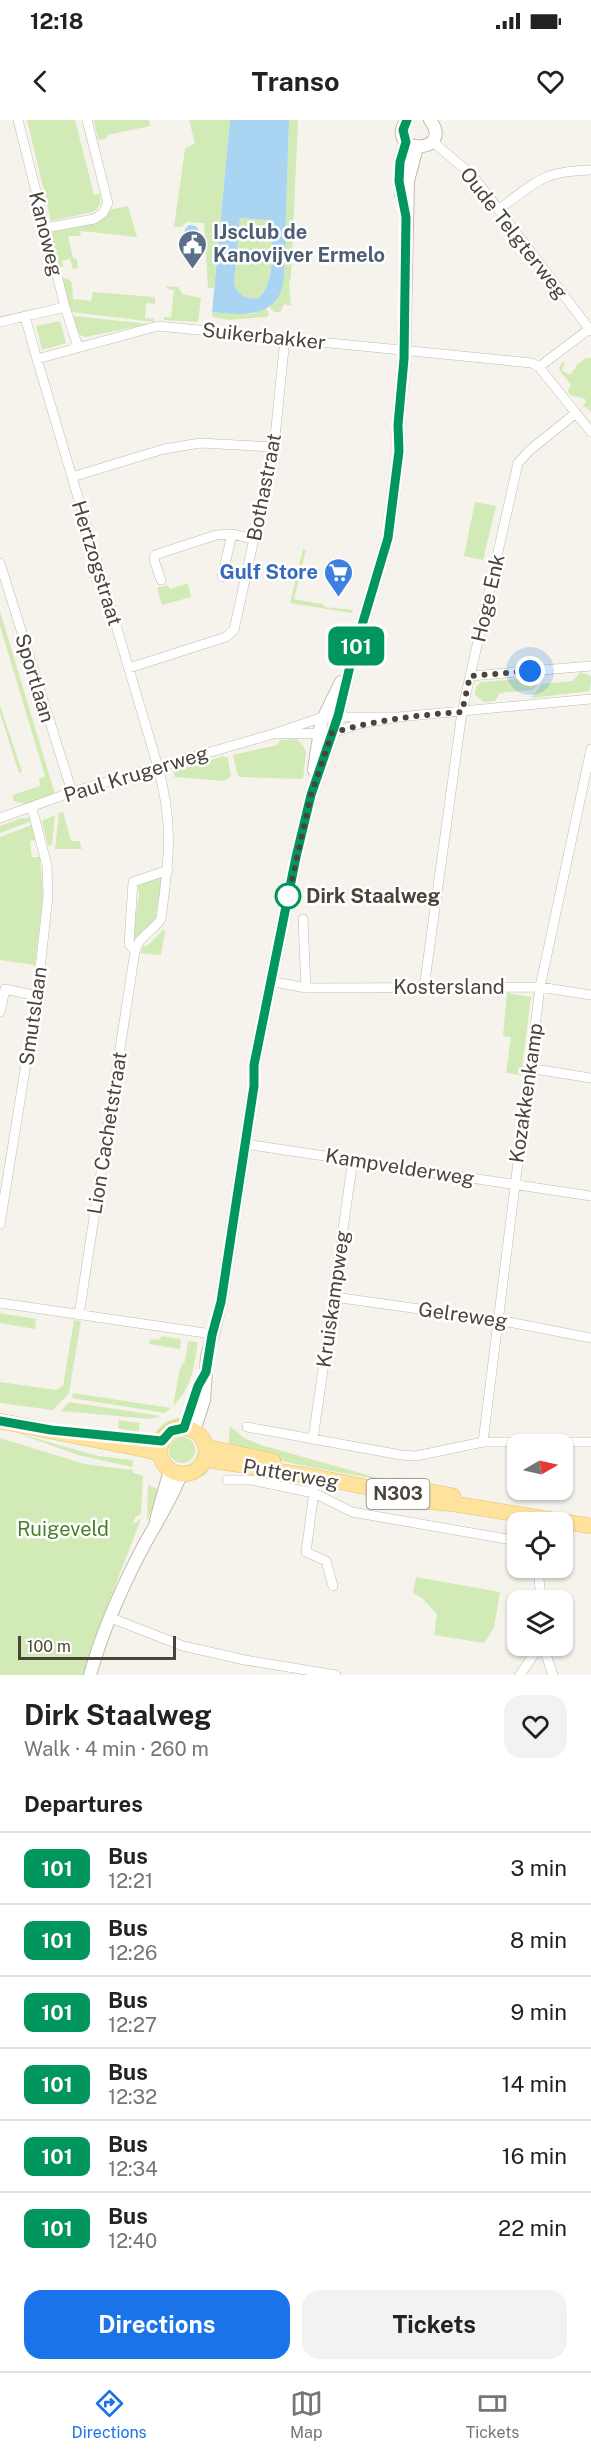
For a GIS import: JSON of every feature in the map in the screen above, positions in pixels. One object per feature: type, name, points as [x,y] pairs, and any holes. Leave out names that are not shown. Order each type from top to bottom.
[{"type":"main road","points":[[0,1421],[161,1448]]},
{"type":"main road","points":[[189,1429],[201,1436],[205,1453],[193,1472],[176,1472],[162,1460],[161,1448],[171,1431],[189,1429]]},
{"type":"main road","name":"Putterweg","points":[[205,1453],[392,1492],[422,1501],[455,1504],[591,1526]]},
{"type":"main road","name":"Putterweg","points":[[205,1453],[591,1520]]},
{"type":"street","name":"Kanoweg","points":[[18,120],[65,307],[78,347]]},
{"type":"street","points":[[45,228],[94,219],[103,213],[108,203],[87,120]]},
{"type":"street","points":[[406,120],[403,130],[412,145],[424,147],[432,141],[435,122]]},
{"type":"street","name":"Oude Telgterweg","points":[[432,141],[473,176],[590,330]]},
{"type":"street","points":[[311,795],[338,716],[351,662],[388,538],[399,451],[398,425],[404,349],[406,217],[399,169],[401,156],[412,145]]},
{"type":"street","points":[[498,210],[542,177],[557,172],[591,170]]},
{"type":"street","points":[[0,322],[65,307]]},
{"type":"street","points":[[25,317],[37,359]]},
{"type":"street","name":"Suikerbakker","points":[[37,359],[158,326],[404,349],[532,363],[539,367]]},
{"type":"street","points":[[590,330],[539,367],[591,432]]},
{"type":"street","name":"Bothastraat","points":[[129,668],[226,637],[234,630],[274,447],[285,338]]},
{"type":"street","name":"Hertzogstraat","points":[[37,359],[158,766]]},
{"type":"street","name":"Hoge Enk","points":[[424,987],[462,712],[518,463],[530,450],[576,413]]},
{"type":"street","points":[[72,477],[164,448],[223,443],[274,447]]},
{"type":"street","points":[[222,577],[232,534]]},
{"type":"street","points":[[161,580],[154,560],[155,555],[216,535],[232,534],[254,539]]},
{"type":"street","name":"Sportlaan","points":[[0,563],[2,578],[72,792]]},
{"type":"street","points":[[189,1429],[198,1386],[206,1372],[212,1335],[221,1302],[254,1086],[254,1065],[311,795],[318,734],[323,717],[351,662]]},
{"type":"street","points":[[470,676],[591,666]]},
{"type":"street","points":[[338,716],[398,717],[591,699]]},
{"type":"street","name":"Paul Krugerweg","points":[[0,818],[72,792],[158,766],[273,734],[323,717],[338,716]]},
{"type":"street","points":[[332,733],[359,724],[398,717]]},
{"type":"street","name":"Paul Krugerweg","points":[[273,734],[332,733]]},
{"type":"street","name":"Kozakkenkamp","points":[[483,1442],[528,1068],[540,987],[591,749]]},
{"type":"street","points":[[135,951],[136,944],[161,919],[168,870],[169,819],[158,766]]},
{"type":"street","name":"Smutslaan","points":[[0,1224],[37,996],[48,896],[47,866],[32,808]]},
{"type":"street","name":"Lion Cachetstraat","points":[[79,1316],[135,951],[129,944],[133,882],[168,870]]},
{"type":"street","points":[[303,919],[306,988]]},
{"type":"street","name":"Kostersland","points":[[270,981],[306,988],[540,987],[591,995]]},
{"type":"street","points":[[0,1012],[4,989],[37,996]]},
{"type":"street","points":[[528,1068],[591,1078]]},
{"type":"street","name":"Kampvelderweg","points":[[244,1144],[591,1196]]},
{"type":"street","name":"Kruiskampweg","points":[[313,1439],[353,1159]]},
{"type":"street","name":"Gelreweg","points":[[334,1297],[498,1320],[591,1338]]},
{"type":"street","points":[[0,1303],[212,1335]]},
{"type":"street","points":[[247,1427],[379,1452],[416,1456],[483,1442],[591,1442]]},
{"type":"street","points":[[90,1675],[111,1618],[154,1527],[176,1472]]},
{"type":"street","points":[[316,1477],[306,1552],[326,1561],[333,1586]]},
{"type":"street","points":[[227,1480],[252,1480],[314,1493],[352,1512],[507,1539]]},
{"type":"street","points":[[111,1618],[183,1646],[308,1673],[336,1675]]},
{"type":"street","points":[[520,1675],[533,1656]]},
{"type":"street","points":[[547,1656],[554,1675]]},
{"type":"green space","points":[[27,120],[75,120],[94,195],[100,193],[100,204],[96,210],[51,221]]},
{"type":"green space","points":[[94,120],[149,120],[150,126],[107,135],[107,139],[98,140]]},
{"type":"green space","points":[[189,120],[230,120],[214,288],[208,288],[204,223],[186,222],[182,227],[174,227],[185,149],[195,143]]},
{"type":"green space","points":[[289,120],[298,120],[289,282],[291,306],[284,304],[280,312],[274,312],[269,306],[280,295],[284,277]]},
{"type":"green space","points":[[128,206],[137,237],[81,231],[80,236],[68,236],[78,268],[73,269],[70,259],[62,261],[63,267],[60,267],[52,232],[91,223],[104,216],[109,210]]},
{"type":"green space","points":[[240,218],[271,220],[271,271],[265,290],[259,298],[243,296],[234,284]]},
{"type":"green space","points":[[62,278],[72,283],[73,299],[91,301],[93,292],[155,297],[155,304],[146,303],[145,318],[154,319],[154,322],[71,312]]},
{"type":"green space","points":[[167,286],[178,287],[182,294],[201,298],[198,322],[164,320],[164,317],[171,317],[174,290],[167,289]]},
{"type":"green space","points":[[266,308],[269,314],[267,317],[229,320],[213,317],[212,312],[252,314]]},
{"type":"green space","points":[[73,316],[148,324],[85,337],[78,334]]},
{"type":"green space","points":[[60,321],[66,343],[42,350],[36,326]]},
{"type":"green space","points":[[586,358],[591,358],[591,412],[586,407],[582,407],[586,402],[585,399],[570,395],[568,390],[571,385],[559,369],[562,362],[565,363],[562,370],[570,375]]},
{"type":"green space","points":[[475,502],[496,506],[483,560],[464,556]]},
{"type":"green space","points":[[303,549],[306,550],[294,599],[322,604],[325,607],[353,610],[352,613],[290,603]]},
{"type":"green space","points":[[188,583],[191,597],[162,605],[157,588],[168,585],[170,589]]},
{"type":"green space","points":[[0,611],[55,794],[25,804],[14,801],[12,795],[40,786],[39,779],[45,776],[0,626]]},
{"type":"green space","points":[[580,672],[591,676],[590,691],[531,698],[542,684],[573,681]]},
{"type":"green space","points":[[543,677],[533,690],[500,693],[495,701],[484,702],[475,695],[476,687],[481,682]]},
{"type":"green space","points":[[0,705],[22,772],[19,773],[0,713]]},
{"type":"green space","points":[[297,739],[306,752],[303,779],[240,777],[237,773],[233,755],[277,745],[280,740]]},
{"type":"green space","points":[[223,756],[228,758],[231,776],[224,781],[174,777],[174,767],[189,762],[194,766]]},
{"type":"green space","points":[[63,812],[71,841],[79,841],[82,849],[55,849],[59,813]]},
{"type":"green space","points":[[55,815],[52,844],[48,846],[42,821]]},
{"type":"green space","points":[[21,818],[29,818],[32,821],[0,833],[0,826]]},
{"type":"green space","points":[[34,824],[38,840],[30,841],[32,857],[40,857],[43,896],[35,965],[0,960],[0,837]]},
{"type":"green space","points":[[162,876],[155,921],[133,940],[138,886]]},
{"type":"green space","points":[[163,930],[165,931],[161,955],[141,953],[143,946],[147,946]]},
{"type":"green space","points":[[507,993],[531,997],[521,1075],[506,1073],[511,1037],[503,1036]]},
{"type":"green space","points":[[0,1313],[36,1319],[35,1329],[0,1323]]},
{"type":"green space","points":[[74,1320],[81,1321],[69,1393],[53,1410],[0,1403],[0,1382],[56,1390],[63,1386]]},
{"type":"green space","points":[[161,1336],[181,1339],[180,1349],[149,1344],[150,1339],[160,1340]]},
{"type":"green space","points":[[188,1341],[198,1342],[193,1368],[184,1392],[173,1406],[180,1368],[185,1361]]},
{"type":"green space","points":[[73,1393],[171,1408],[165,1413],[72,1398]]},
{"type":"green space","points":[[69,1402],[161,1416],[151,1419],[61,1411]]},
{"type":"green space","points":[[183,1417],[161,1434],[153,1436],[165,1423]]},
{"type":"green space","points":[[119,1420],[140,1423],[138,1433],[118,1428]]},
{"type":"green space","points":[[230,1426],[244,1438],[261,1445],[413,1486],[295,1464],[228,1448]]},
{"type":"green space","points":[[17,1433],[98,1456],[133,1460],[132,1467],[78,1455]]},
{"type":"green space","points":[[182,1437],[191,1441],[195,1450],[191,1459],[182,1463],[173,1459],[169,1450],[173,1441]]},
{"type":"green space","name":"Ruigeveld","points":[[0,1438],[84,1464],[133,1470],[133,1473],[143,1476],[141,1514],[135,1517],[133,1524],[141,1519],[90,1650],[85,1675],[0,1675]]},
{"type":"green space","points":[[212,1465],[205,1475],[181,1484],[188,1476]]},
{"type":"green space","points":[[148,1485],[159,1490],[147,1521]]},
{"type":"green space","points":[[416,1577],[500,1592],[494,1628],[484,1643],[434,1635],[437,1614],[422,1598],[413,1593]]},
{"type":"water","points":[[230,120],[289,120],[284,277],[280,294],[273,303],[258,312],[240,314],[212,312]],"holes":[[[240,218],[271,220],[271,272],[265,290],[259,298],[247,298],[238,292],[234,284]]]},
{"type":"water","points":[[189,225],[196,226],[199,232],[199,240],[194,249],[187,248],[183,243],[185,229]]},
{"type":"bus line","name":"101","points":[[0,1421],[51,1430],[162,1441],[171,1431],[184,1428],[198,1386],[206,1372],[207,1357],[221,1302],[254,1086],[254,1065],[296,857],[311,795],[338,716],[351,662],[388,538],[399,451],[398,425],[404,359],[406,217],[399,169],[406,142],[403,130],[407,120]]},
{"type":"place","name":"IJsclub de Kanovijver Ermelo","points":[[192,270]]},
{"type":"place","name":"Gulf Store","points":[[339,598]]},
{"type":"place","name":"Dirk Staalweg","points":[[288,896]]},
{"type":"route","points":[[288,896],[288,898],[311,795],[332,733],[359,724],[398,717],[462,712],[470,676],[530,671]]}]
